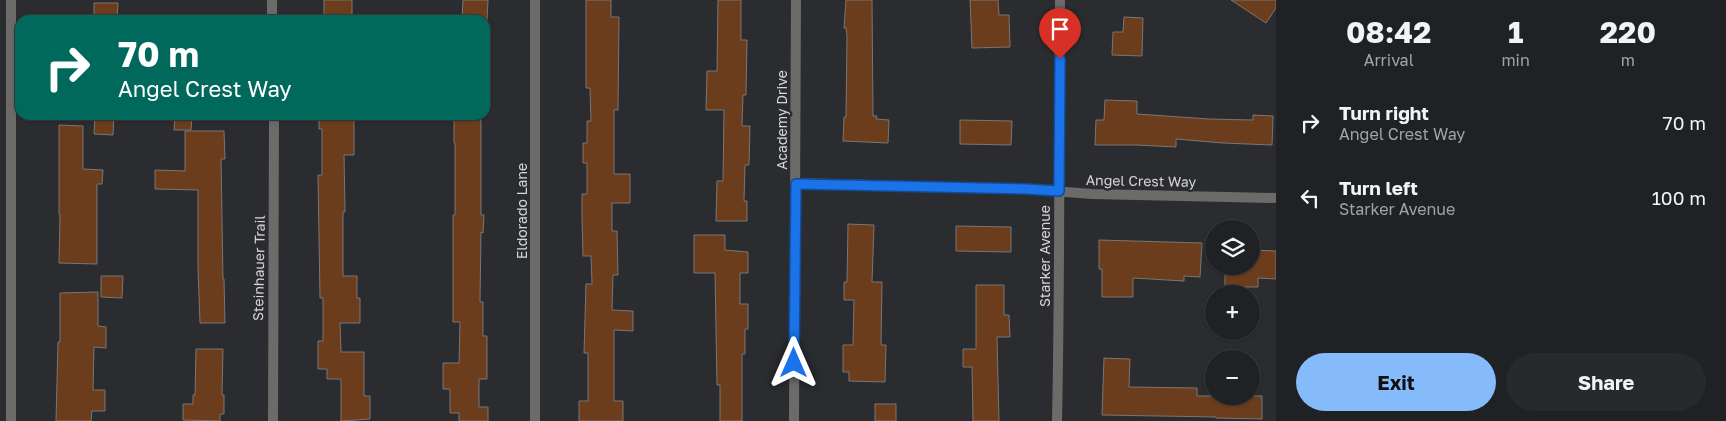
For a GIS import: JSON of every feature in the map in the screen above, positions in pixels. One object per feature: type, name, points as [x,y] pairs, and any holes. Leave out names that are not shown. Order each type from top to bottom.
[{"type":"street","points":[[11,0],[5,167],[11,421]]},
{"type":"street","points":[[272,0],[272,15]]},
{"type":"street","name":"Eldorado Lane","points":[[535,0],[535,421]]},
{"type":"street","name":"Academy Drive","points":[[794,421],[796,0]]},
{"type":"street","name":"Starker Avenue","points":[[1057,421],[1061,90],[1060,0]]},
{"type":"street","name":"Steinhauer Trail","points":[[273,421],[274,120]]},
{"type":"street","name":"Angel Crest Way","points":[[796,184],[1026,189],[1276,198]]},
{"type":"building","points":[[324,0],[352,0],[352,15],[324,15]]},
{"type":"building","points":[[463,0],[488,0],[487,15],[462,15]]},
{"type":"building","points":[[586,0],[611,0],[611,17],[619,17],[618,110],[614,110],[614,174],[630,174],[630,203],[612,203],[612,231],[617,231],[618,275],[613,275],[612,310],[633,311],[633,331],[614,330],[614,401],[623,401],[623,421],[579,421],[579,401],[588,401],[588,353],[584,353],[586,284],[592,284],[591,256],[583,256],[582,220],[582,194],[587,194],[587,163],[583,163],[583,143],[587,143],[587,121],[591,121],[590,88],[586,88]]},
{"type":"building","points":[[718,0],[741,0],[741,40],[747,40],[746,95],[743,95],[742,126],[750,126],[749,165],[745,165],[744,201],[747,201],[747,221],[716,221],[717,181],[723,181],[724,110],[706,110],[707,71],[717,71]]},
{"type":"building","points":[[846,0],[872,0],[873,116],[877,116],[876,119],[889,120],[888,143],[843,141],[844,117],[846,117],[847,37],[846,28],[844,28]]},
{"type":"building","points":[[970,0],[998,0],[999,15],[1009,15],[1010,47],[972,48]]},
{"type":"building","points":[[1231,0],[1276,0],[1276,8],[1266,23]]},
{"type":"building","points":[[94,3],[118,3],[117,15],[94,15]]},
{"type":"building","points":[[1124,17],[1143,18],[1142,56],[1112,55],[1113,32],[1123,32]]},
{"type":"building","points":[[1105,100],[1137,101],[1137,114],[1253,120],[1253,115],[1273,116],[1272,145],[1176,139],[1176,147],[1095,145],[1096,120],[1104,120]]},
{"type":"building","points":[[95,120],[114,120],[113,135],[94,134]]},
{"type":"building","points":[[175,120],[192,120],[191,130],[174,130]]},
{"type":"building","points":[[319,120],[354,120],[354,155],[344,155],[343,276],[357,276],[357,298],[360,298],[360,323],[340,323],[341,352],[364,352],[364,396],[370,396],[370,419],[341,421],[341,379],[327,379],[327,369],[318,369],[318,341],[323,341],[323,298],[320,298],[318,175],[322,175],[322,129],[319,129]]},
{"type":"building","points":[[454,120],[481,120],[481,215],[484,215],[483,233],[481,232],[480,302],[483,302],[483,336],[487,336],[487,379],[479,379],[479,407],[488,407],[488,421],[459,421],[459,413],[450,413],[450,389],[443,389],[443,363],[459,363],[460,322],[453,322]]},
{"type":"building","points":[[960,120],[1012,121],[1011,145],[960,144]]},
{"type":"building","points":[[59,125],[83,126],[83,169],[103,170],[102,184],[97,184],[97,264],[59,263]]},
{"type":"building","points":[[185,131],[224,131],[225,159],[221,159],[225,323],[200,323],[198,190],[155,189],[155,170],[185,171]]},
{"type":"building","points":[[848,224],[874,225],[872,282],[882,282],[881,345],[886,345],[885,382],[849,381],[849,372],[843,372],[843,345],[853,345],[854,300],[844,300],[844,282],[847,282]]},
{"type":"building","points":[[956,226],[1011,227],[1011,252],[956,251]]},
{"type":"building","points":[[694,235],[725,235],[725,250],[748,252],[748,273],[740,273],[740,304],[748,304],[745,354],[742,354],[742,421],[720,421],[720,385],[717,385],[715,273],[694,273]]},
{"type":"building","points":[[1099,240],[1202,243],[1200,277],[1184,276],[1184,281],[1133,278],[1133,297],[1102,297],[1102,269],[1099,269]]},
{"type":"building","points":[[1260,250],[1276,251],[1276,279],[1258,278],[1258,285],[1225,285],[1225,275],[1260,275]]},
{"type":"building","points":[[101,276],[123,276],[122,298],[101,297]]},
{"type":"building","points":[[976,285],[1004,285],[1004,315],[1009,315],[1010,337],[997,337],[999,421],[973,421],[972,367],[963,367],[963,349],[976,349]]},
{"type":"building","points":[[98,292],[98,326],[106,327],[106,348],[94,347],[93,390],[105,390],[105,411],[92,411],[91,421],[56,421],[58,342],[60,342],[60,293]]},
{"type":"building","points":[[196,349],[223,349],[222,395],[224,395],[224,414],[220,414],[220,421],[183,420],[183,404],[193,404],[193,395],[195,395]]},
{"type":"building","points":[[1104,358],[1130,359],[1129,387],[1197,388],[1197,396],[1205,396],[1205,405],[1260,405],[1260,396],[1262,396],[1262,419],[1102,415]]},
{"type":"building","points":[[875,404],[896,404],[896,421],[875,421]]},
{"type":"route","points":[[794,363],[796,184],[1059,191],[1060,59]]}]
